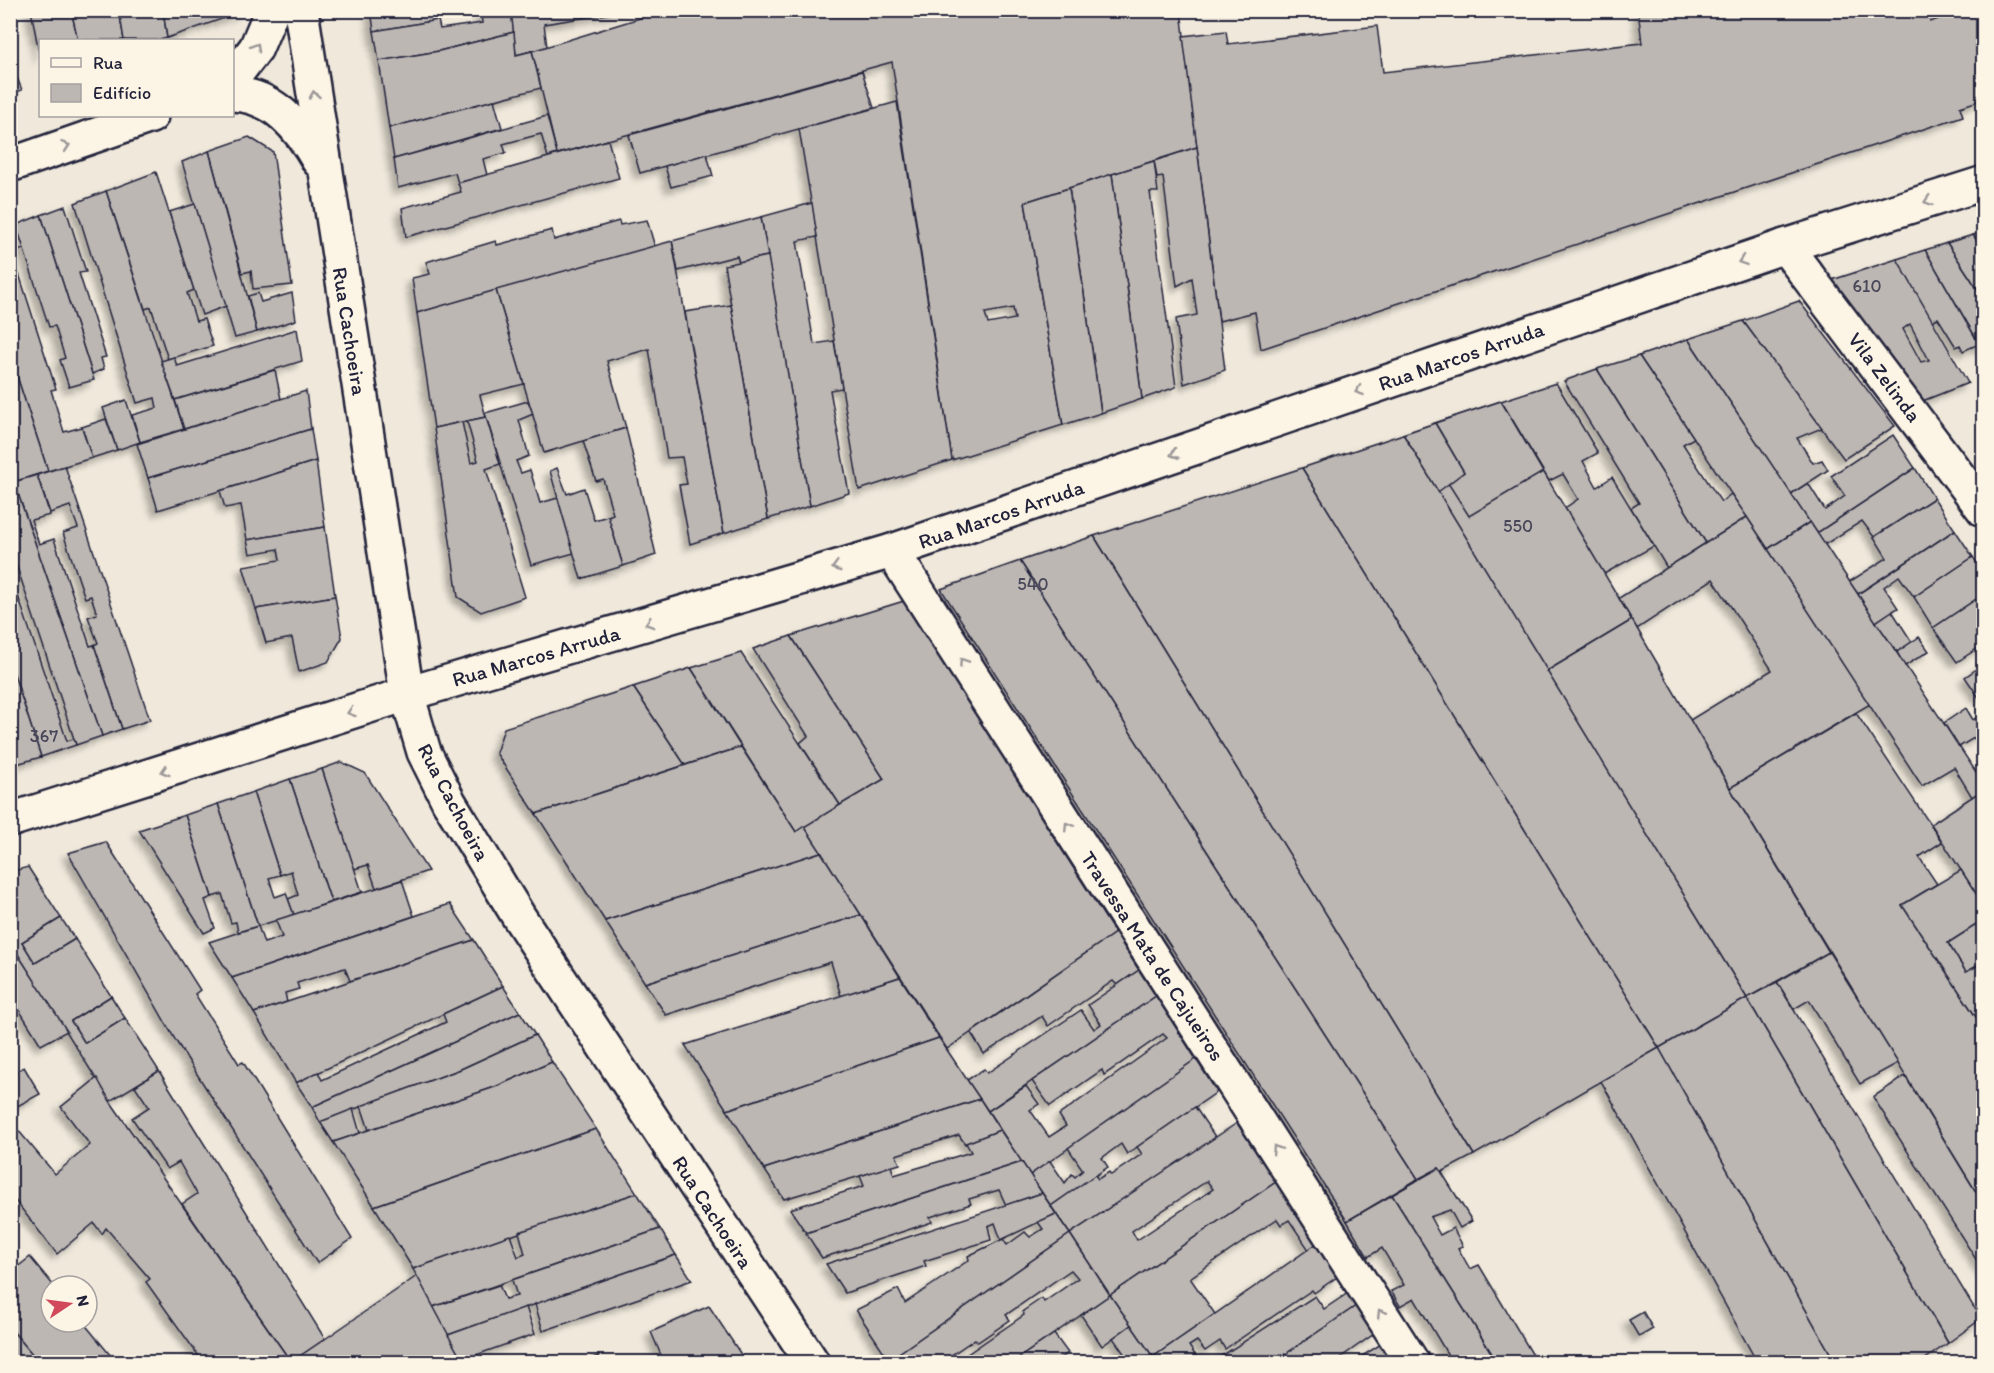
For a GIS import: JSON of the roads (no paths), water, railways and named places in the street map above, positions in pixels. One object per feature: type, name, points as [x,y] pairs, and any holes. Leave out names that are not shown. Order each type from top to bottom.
[{"type":"street","points":[[234,76],[256,48],[272,10]]},
{"type":"street","name":"Rua Cachoeira","points":[[300,10],[407,694],[424,752],[449,801],[531,936],[812,1362]]},
{"type":"street","points":[[234,94],[249,94],[277,109],[296,126],[309,142],[326,174]]},
{"type":"street","points":[[10,165],[148,117]]},
{"type":"street","name":"Rua Marcos Arruda","points":[[10,820],[407,694],[892,551],[1785,246],[1983,183]]},
{"type":"street","name":"Vila Zelinda","points":[[1785,246],[1945,456],[1983,510]]},
{"type":"street","name":"Travessa Mata de Cajueiros","points":[[892,551],[1412,1362]]}]
